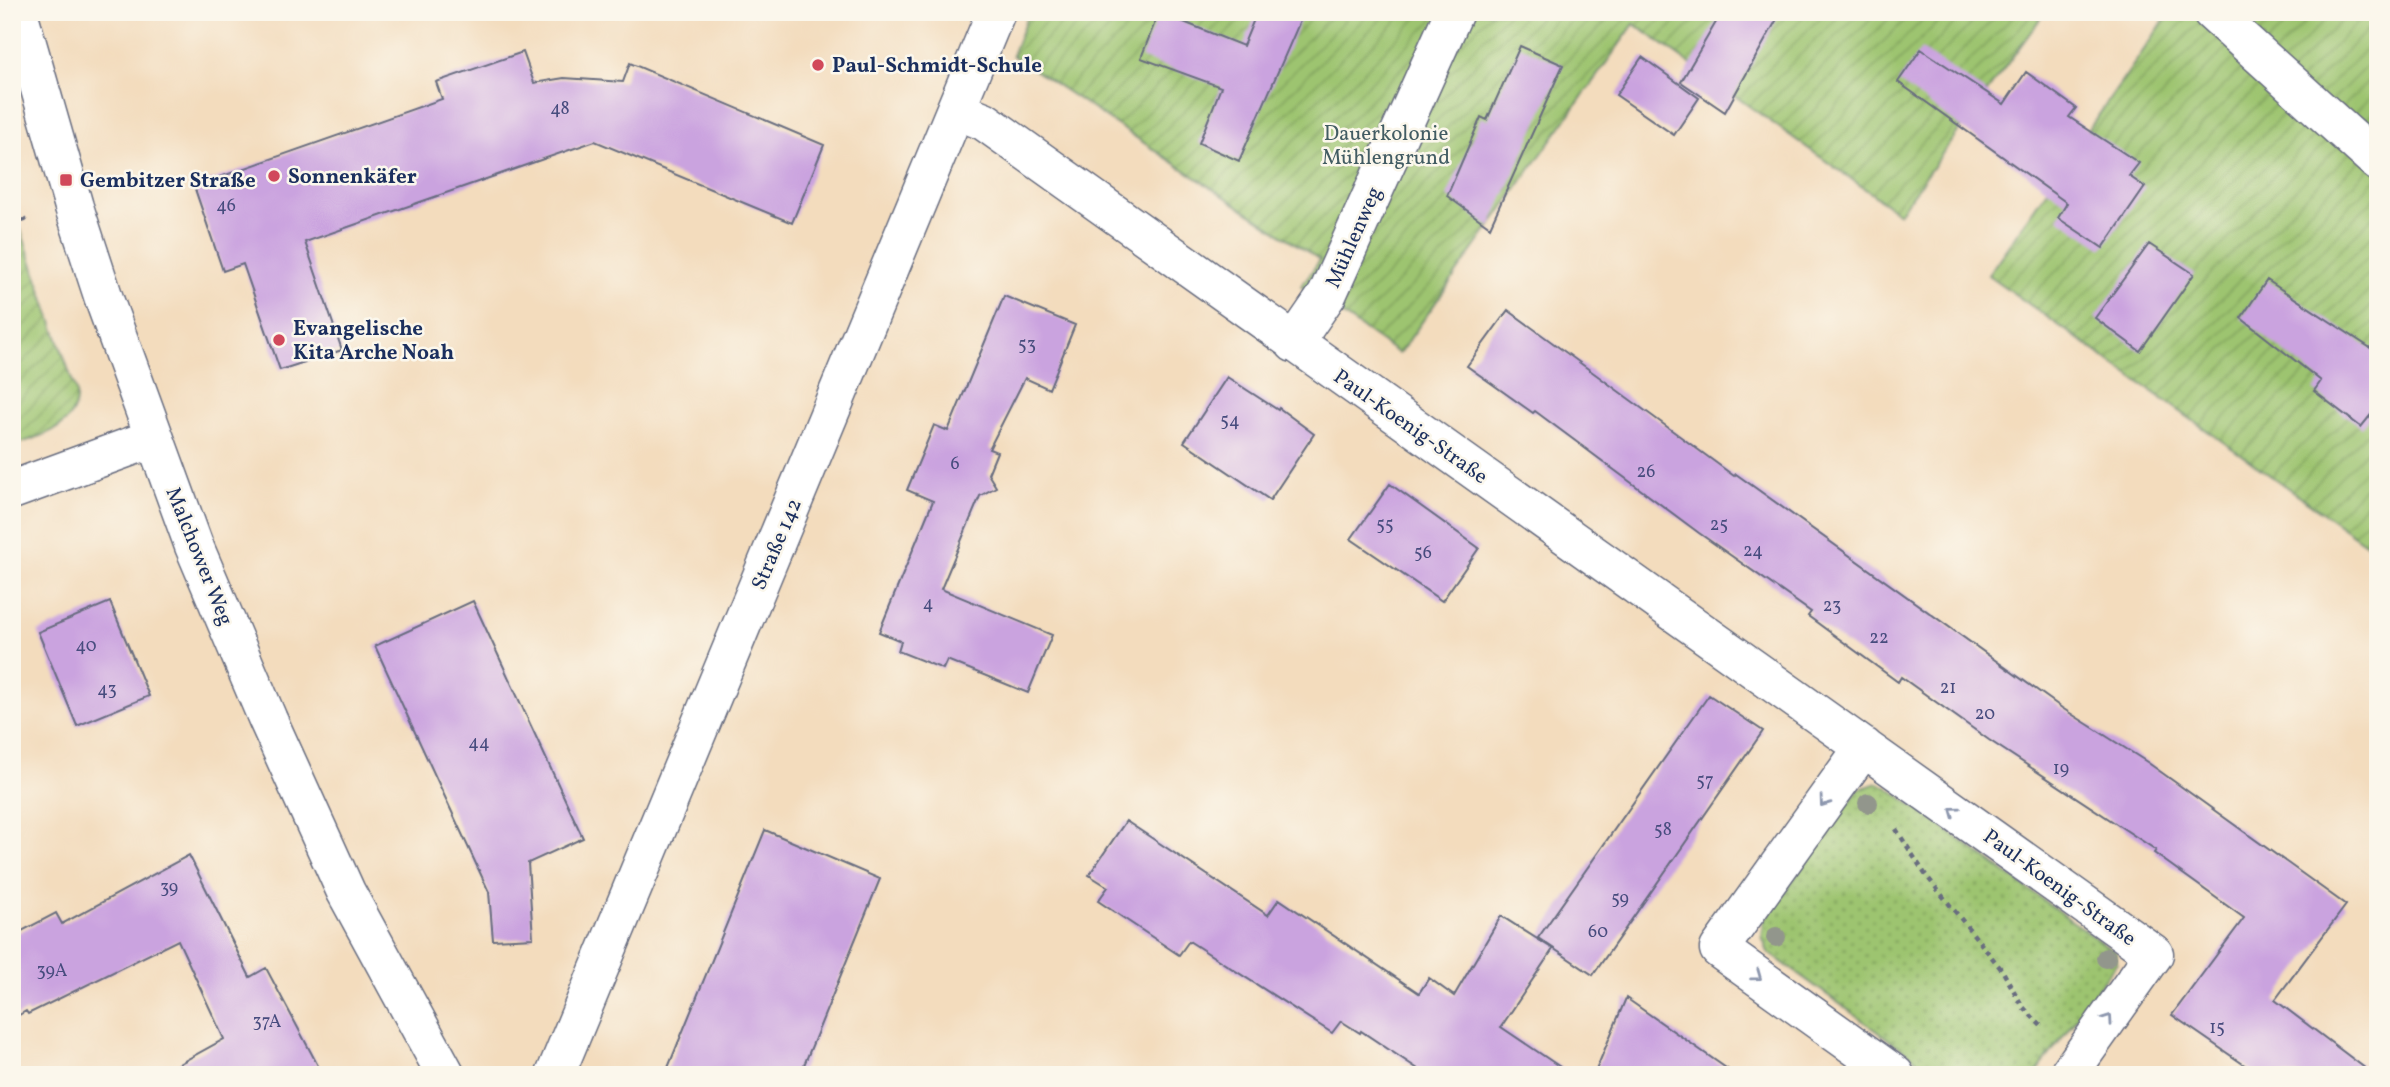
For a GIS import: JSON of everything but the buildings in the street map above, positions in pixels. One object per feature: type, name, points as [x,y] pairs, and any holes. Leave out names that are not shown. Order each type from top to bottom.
[{"type":"street","name":"Malchower Weg","points":[[18,12],[74,206],[105,302],[194,546],[246,670],[346,892],[446,1075]]},
{"type":"street","name":"Straße 142","points":[[555,1075],[996,12]]},
{"type":"street","name":"Mühlenweg","points":[[1294,343],[1327,295],[1454,12]]},
{"type":"street","points":[[2212,12],[2378,162]]},
{"type":"street","name":"Paul-Koenig-Straße","points":[[956,110],[984,121],[2154,954],[2084,1069]]},
{"type":"street","points":[[12,489],[154,438]]},
{"type":"street","points":[[1864,747],[1719,949],[1895,1075]]},
{"type":"path","points":[[1893,822],[1925,874],[2002,970],[2023,1007],[2084,1069]]},
{"type":"green space","name":"Dauerkolonie Mühlengrund","points":[[1029,12],[2045,12],[1899,213],[1634,24],[1399,354],[1301,286],[1320,260],[1012,55]]},
{"type":"green space","points":[[2170,12],[2378,12],[2378,552],[1988,275]]},
{"type":"green space","points":[[12,204],[76,392],[75,405],[64,423],[45,434],[12,446]]},
{"type":"green space","points":[[1878,783],[2116,953],[2117,962],[2035,1075],[1938,1075],[1768,952],[1762,937],[1764,921],[1859,789]]},
{"type":"place","name":"Paul-Schmidt-Schule","points":[[818,65]]},
{"type":"place","name":"Sonnenkäfer","points":[[274,176]]},
{"type":"place","name":"Gembitzer Straße","points":[[66,180]]},
{"type":"place","name":"Evangelische Kita Arche Noah","points":[[279,340]]}]
